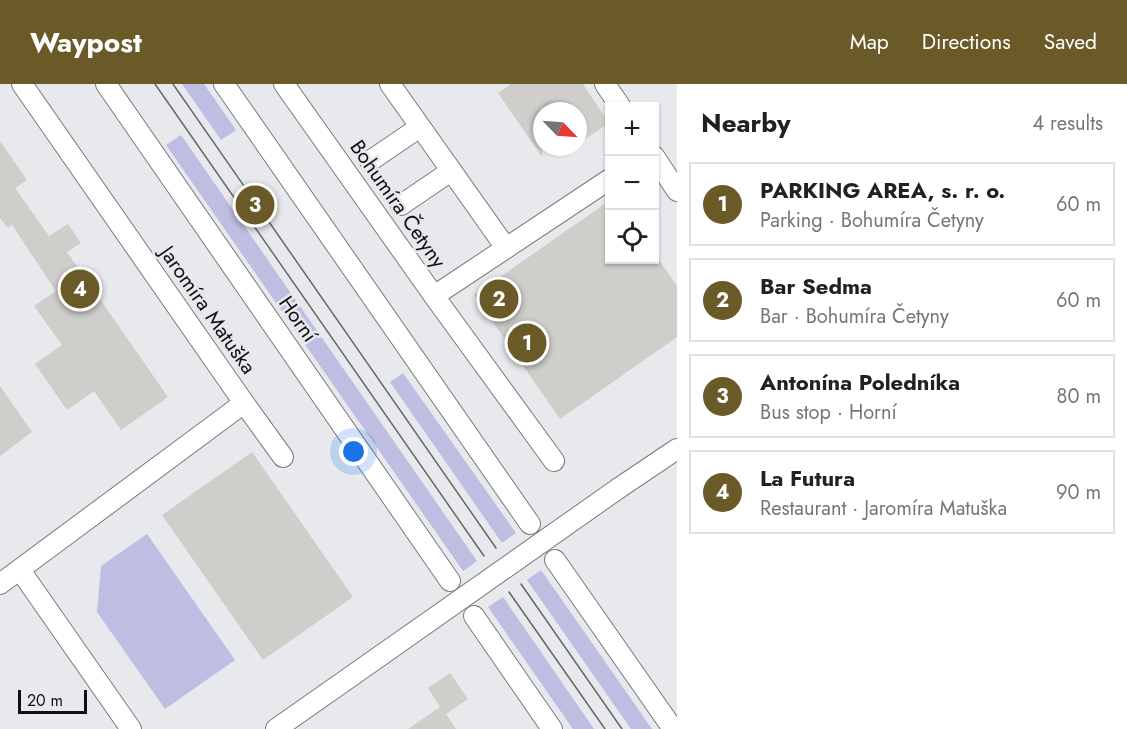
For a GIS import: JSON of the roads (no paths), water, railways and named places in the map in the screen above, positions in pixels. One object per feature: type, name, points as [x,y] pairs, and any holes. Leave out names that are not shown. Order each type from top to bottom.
[{"type":"street","name":"Jaromíra Matuška","points":[[0,584],[244,403],[22,84]]},
{"type":"street","name":"Horní","points":[[106,84],[450,580]]},
{"type":"street","points":[[224,84],[530,524]]},
{"type":"street","name":"Bohumíra Četyny","points":[[284,84],[434,296],[605,182]]},
{"type":"street","points":[[390,84],[506,248]]},
{"type":"street","points":[[605,84],[617,102]]},
{"type":"street","points":[[370,161],[420,127]]},
{"type":"street","points":[[659,164],[677,191]]},
{"type":"street","points":[[402,205],[451,171]]},
{"type":"street","points":[[434,296],[554,460]]},
{"type":"street","points":[[244,403],[283,457]]},
{"type":"street","points":[[276,729],[677,449]]},
{"type":"street","points":[[555,560],[673,729]]},
{"type":"street","points":[[20,570],[130,729]]},
{"type":"street","points":[[474,616],[552,729]]},
{"type":"tram line","points":[[155,84],[484,556]]},
{"type":"tram line","points":[[173,84],[496,548]]},
{"type":"tram line","points":[[521,584],[622,729]]},
{"type":"tram line","points":[[509,592],[605,729]]},
{"type":"place","name":"Antonína Poledníka","points":[[255,205]]},
{"type":"place","name":"La Futura","points":[[80,289]]},
{"type":"place","name":"Bar Sedma","points":[[499,299]]},
{"type":"place","name":"PARKING AREA, s. r. o.","points":[[527,343]]}]
